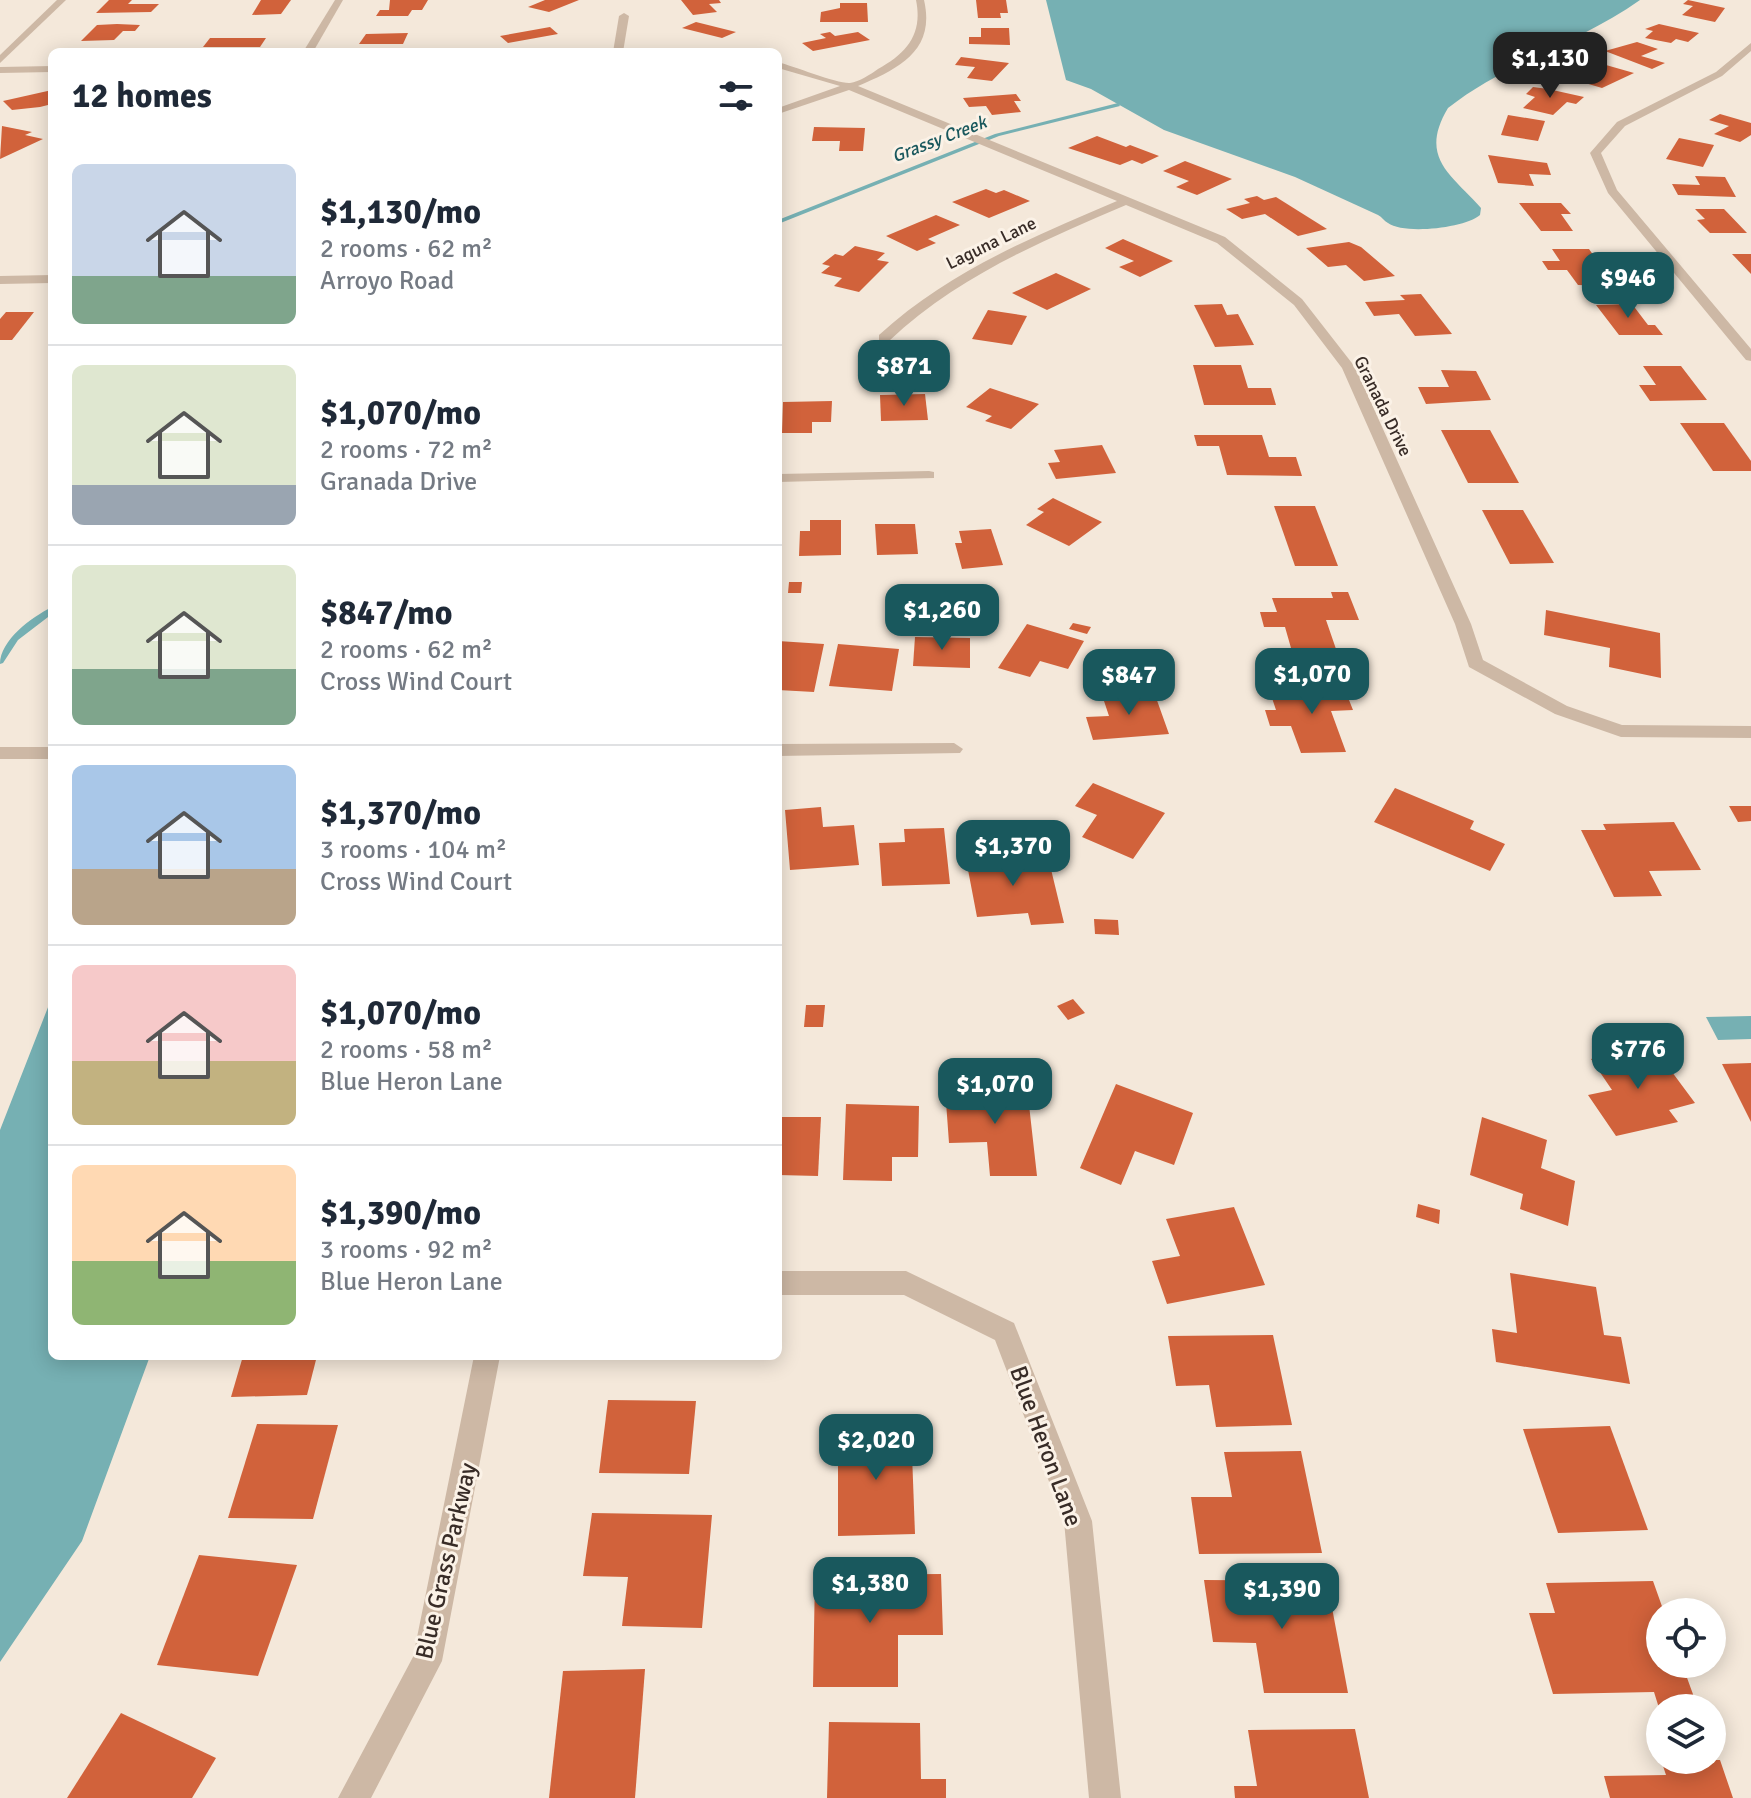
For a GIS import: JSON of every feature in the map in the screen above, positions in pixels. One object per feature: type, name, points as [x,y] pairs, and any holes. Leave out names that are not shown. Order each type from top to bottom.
[{"type":"street","points":[[0,60],[62,0]]},
{"type":"street","points":[[310,48],[339,0]]},
{"type":"street","points":[[782,110],[849,86],[904,58],[917,43],[925,21],[920,0]]},
{"type":"street","points":[[619,48],[624,16]]},
{"type":"street","points":[[1751,46],[1719,74],[1621,124],[1595,153],[1612,191],[1751,357]]},
{"type":"street","name":"Granada Drive","points":[[782,66],[849,86],[1221,240],[1298,302],[1348,367],[1463,624],[1475,663],[1561,710],[1621,731],[1751,732]]},
{"type":"street","points":[[0,70],[48,69]]},
{"type":"street","name":"Laguna Lane","points":[[884,338],[912,310],[963,273],[1126,201]]},
{"type":"street","points":[[0,280],[48,279]]},
{"type":"street","points":[[782,478],[929,475]]},
{"type":"street","points":[[782,750],[954,749]]},
{"type":"street","points":[[8,753],[48,753]]},
{"type":"street","name":"Blue Heron Lane","points":[[782,1283],[906,1283],[1005,1332],[1078,1521],[1105,1798]]},
{"type":"street","name":"Blue Grass Parkway","points":[[354,1798],[427,1661],[486,1360]]},
{"type":"water","points":[[1046,0],[1640,0],[1593,29],[1494,78],[1448,108],[1436,140],[1438,153],[1450,175],[1481,208],[1480,215],[1449,226],[1407,229],[1396,227],[1378,215],[1295,177],[1164,130],[1091,89],[1066,80]]},
{"type":"water","points":[[48,1007],[48,1360],[149,1360],[82,1541],[0,1662],[0,1130]]},
{"type":"water","points":[[1751,1016],[1751,1039],[1718,1040],[1706,1017]]},
{"type":"building","points":[[109,0],[132,0],[128,4],[159,4],[151,12],[96,13]]},
{"type":"building","points":[[261,0],[291,0],[281,14],[252,15]]},
{"type":"building","points":[[390,0],[428,0],[422,10],[412,10],[408,16],[376,16],[380,10],[389,10]]},
{"type":"building","points":[[545,0],[579,0],[549,12],[528,7]]},
{"type":"building","points":[[681,0],[719,0],[721,3],[709,4],[717,12],[693,15]]},
{"type":"building","points":[[976,0],[1006,0],[1008,13],[1000,13],[1001,18],[978,18]]},
{"type":"building","points":[[1688,0],[1725,8],[1715,22],[1682,15],[1693,6],[1683,4]]},
{"type":"building","points":[[840,3],[867,3],[868,22],[820,22],[821,12],[840,8]]},
{"type":"building","points":[[696,22],[736,32],[722,38],[682,28]]},
{"type":"building","points":[[1659,24],[1699,33],[1688,42],[1676,39],[1671,43],[1645,38],[1653,31],[1645,29]]},
{"type":"building","points":[[97,25],[140,25],[135,31],[123,31],[114,40],[81,41]]},
{"type":"building","points":[[550,27],[558,34],[508,43],[500,36]]},
{"type":"building","points":[[981,28],[1009,28],[1010,45],[969,44],[969,37],[981,37]]},
{"type":"building","points":[[830,32],[835,36],[858,32],[870,40],[813,51],[802,43],[826,38],[820,34]]},
{"type":"building","points":[[408,33],[403,44],[359,44],[366,34]]},
{"type":"building","points":[[210,38],[266,38],[260,47],[203,47]]},
{"type":"building","points":[[1637,42],[1658,49],[1641,56],[1665,63],[1652,69],[1605,51]]},
{"type":"building","points":[[961,57],[1009,63],[992,81],[967,78],[975,67],[955,65]]},
{"type":"building","points":[[1606,65],[1634,73],[1602,88],[1575,80]]},
{"type":"building","points":[[1533,87],[1584,97],[1576,104],[1567,102],[1553,115],[1523,108],[1535,97],[1526,94]]},
{"type":"building","points":[[48,91],[48,105],[40,107],[12,110],[3,101]]},
{"type":"building","points":[[1016,94],[1021,101],[1014,101],[1021,112],[992,115],[986,106],[969,107],[963,98]]},
{"type":"building","points":[[1720,114],[1751,123],[1751,135],[1740,142],[1714,134],[1729,126],[1709,120]]},
{"type":"building","points":[[1508,115],[1545,121],[1538,141],[1501,135]]},
{"type":"building","points":[[2,126],[32,132],[25,135],[43,139],[0,159]]},
{"type":"building","points":[[814,127],[865,128],[863,151],[839,151],[840,141],[812,141]]},
{"type":"building","points":[[1097,136],[1159,156],[1142,164],[1132,160],[1120,165],[1068,148]]},
{"type":"building","points":[[1679,138],[1714,145],[1703,167],[1666,159]]},
{"type":"building","points":[[1488,155],[1547,163],[1551,175],[1529,174],[1534,186],[1498,183]]},
{"type":"building","points":[[1185,161],[1232,179],[1197,195],[1176,187],[1189,181],[1163,171]]},
{"type":"building","points":[[1695,176],[1725,177],[1736,197],[1678,195],[1672,184],[1700,185]]},
{"type":"building","points":[[986,189],[996,193],[1004,190],[1030,201],[989,218],[952,202]]},
{"type":"building","points":[[1257,196],[1264,200],[1276,197],[1327,229],[1298,236],[1265,214],[1242,219],[1226,209],[1250,203],[1244,199]]},
{"type":"building","points":[[1519,203],[1561,203],[1571,214],[1561,214],[1573,231],[1541,231]]},
{"type":"building","points":[[1695,209],[1724,209],[1747,233],[1710,233],[1697,220],[1705,219]]},
{"type":"building","points":[[936,215],[960,225],[928,239],[936,243],[917,251],[886,236]]},
{"type":"building","points":[[1123,239],[1173,261],[1140,277],[1119,267],[1134,261],[1105,248]]},
{"type":"building","points":[[1349,242],[1361,247],[1395,276],[1364,281],[1346,265],[1328,267],[1306,248]]},
{"type":"building","points":[[855,246],[885,253],[877,260],[889,262],[859,292],[834,286],[842,278],[821,273],[830,266],[822,264],[835,254],[843,256]]},
{"type":"building","points":[[1552,249],[1589,249],[1615,286],[1578,285],[1567,270],[1548,270],[1542,261],[1560,261]]},
{"type":"building","points":[[1732,254],[1751,254],[1751,274]]},
{"type":"building","points":[[1056,273],[1091,289],[1047,310],[1012,293]]},
{"type":"building","points":[[1421,294],[1452,334],[1415,336],[1399,314],[1374,316],[1365,302],[1405,300],[1400,295]]},
{"type":"building","points":[[1222,304],[1227,315],[1238,314],[1254,345],[1215,347],[1194,305]]},
{"type":"building","points":[[1632,304],[1648,325],[1655,325],[1663,335],[1619,335],[1596,305]]},
{"type":"building","points":[[988,310],[1027,316],[1012,345],[972,339]]},
{"type":"building","points":[[6,312],[34,312],[12,340],[0,340],[0,319]]},
{"type":"building","points":[[1193,365],[1241,365],[1248,388],[1271,388],[1276,405],[1204,405]]},
{"type":"building","points":[[1643,366],[1681,366],[1707,400],[1650,401],[1639,385],[1656,385]]},
{"type":"building","points":[[1441,370],[1476,371],[1491,400],[1426,404],[1418,387],[1449,387]]},
{"type":"building","points":[[990,388],[1039,404],[1011,429],[985,421],[992,416],[966,407]]},
{"type":"building","points":[[925,394],[928,420],[881,421],[880,395]]},
{"type":"building","points":[[832,401],[831,422],[812,422],[812,433],[782,433],[783,402]]},
{"type":"building","points":[[1680,423],[1724,423],[1751,461],[1751,471],[1713,471]]},
{"type":"building","points":[[1441,430],[1490,430],[1519,483],[1468,483]]},
{"type":"building","points":[[1194,435],[1262,435],[1269,457],[1296,457],[1302,476],[1227,475],[1219,446],[1197,446]]},
{"type":"building","points":[[1102,445],[1116,473],[1056,479],[1048,463],[1060,462],[1054,450]]},
{"type":"building","points":[[1053,498],[1102,522],[1069,546],[1026,525],[1044,512],[1037,509]]},
{"type":"building","points":[[1274,506],[1315,506],[1338,566],[1295,566]]},
{"type":"building","points":[[1482,510],[1523,510],[1554,563],[1510,564]]},
{"type":"building","points":[[810,520],[841,520],[841,555],[799,556],[800,531],[810,531]]},
{"type":"building","points":[[875,524],[915,524],[918,554],[877,555]]},
{"type":"building","points":[[991,529],[1003,565],[962,569],[955,543],[962,543],[959,531]]},
{"type":"building","points":[[789,582],[802,582],[801,593],[788,593]]},
{"type":"building","points":[[1331,592],[1348,592],[1359,620],[1326,620],[1336,649],[1291,648],[1285,627],[1264,627],[1260,612],[1277,612],[1272,598],[1333,598]]},
{"type":"building","points":[[966,603],[979,604],[979,615],[966,615]]},
{"type":"building","points":[[1546,610],[1660,633],[1661,678],[1609,667],[1610,648],[1544,635]]},
{"type":"building","points":[[1073,623],[1091,627],[1087,634],[1069,629]]},
{"type":"building","points":[[1027,624],[1084,641],[1068,669],[1040,661],[1030,677],[998,668]]},
{"type":"building","points":[[915,637],[970,638],[970,668],[913,666]]},
{"type":"building","points":[[782,641],[824,644],[814,692],[782,690]]},
{"type":"building","points":[[838,644],[899,649],[892,691],[829,686]]},
{"type":"building","points":[[1343,685],[1353,710],[1331,711],[1346,752],[1301,753],[1291,726],[1270,726],[1265,710],[1276,710],[1271,695],[1291,695],[1288,686]]},
{"type":"building","points":[[1154,692],[1169,734],[1093,740],[1086,717],[1109,716],[1102,695]]},
{"type":"building","points":[[1093,783],[1165,813],[1133,859],[1082,837],[1097,815],[1075,806]]},
{"type":"building","points":[[1395,788],[1474,821],[1470,829],[1505,844],[1490,871],[1374,822]]},
{"type":"building","points":[[1729,806],[1751,806],[1751,821],[1738,822]]},
{"type":"building","points":[[821,807],[823,827],[854,825],[859,865],[790,870],[785,810]]},
{"type":"building","points":[[1674,822],[1701,870],[1649,871],[1662,896],[1614,897],[1581,830],[1606,830],[1603,824]]},
{"type":"building","points":[[944,828],[950,884],[882,886],[879,843],[905,842],[904,829]]},
{"type":"building","points":[[1004,852],[1007,864],[1049,861],[1064,923],[1031,925],[1028,913],[977,917],[965,854]]},
{"type":"building","points":[[1094,919],[1118,920],[1119,935],[1095,934]]},
{"type":"building","points":[[1073,999],[1085,1013],[1068,1020],[1057,1006]]},
{"type":"building","points":[[806,1005],[825,1005],[823,1027],[804,1027]]},
{"type":"building","points":[[1652,1045],[1695,1103],[1669,1110],[1678,1122],[1616,1136],[1588,1095],[1612,1090],[1591,1059]]},
{"type":"building","points":[[1751,1063],[1751,1122],[1722,1064]]},
{"type":"building","points":[[1116,1084],[1193,1113],[1174,1165],[1135,1151],[1121,1185],[1080,1168]]},
{"type":"building","points":[[1027,1087],[1037,1176],[990,1176],[987,1142],[949,1143],[945,1088]]},
{"type":"building","points":[[846,1104],[919,1106],[918,1157],[892,1157],[892,1181],[843,1180]]},
{"type":"building","points":[[782,1117],[821,1117],[818,1176],[782,1175]]},
{"type":"building","points":[[1482,1117],[1547,1140],[1541,1168],[1575,1181],[1568,1226],[1520,1209],[1523,1194],[1470,1175]]},
{"type":"building","points":[[1418,1204],[1440,1210],[1439,1224],[1416,1217]]},
{"type":"building","points":[[1234,1207],[1265,1285],[1167,1304],[1152,1261],[1180,1256],[1166,1219]]},
{"type":"building","points":[[1510,1273],[1596,1287],[1604,1335],[1621,1337],[1630,1384],[1496,1362],[1492,1329],[1517,1333]]},
{"type":"building","points":[[1273,1335],[1292,1425],[1216,1427],[1209,1385],[1176,1386],[1168,1336]]},
{"type":"building","points":[[242,1360],[316,1360],[307,1395],[231,1397]]},
{"type":"building","points":[[608,1400],[696,1401],[689,1474],[599,1473]]},
{"type":"building","points":[[257,1424],[338,1425],[313,1519],[228,1518]]},
{"type":"building","points":[[1610,1426],[1648,1530],[1558,1533],[1523,1429]]},
{"type":"building","points":[[911,1427],[915,1534],[838,1536],[838,1429]]},
{"type":"building","points":[[1301,1451],[1322,1553],[1199,1554],[1191,1497],[1232,1497],[1224,1452]]},
{"type":"building","points":[[592,1513],[712,1515],[702,1628],[622,1626],[628,1577],[583,1576]]},
{"type":"building","points":[[199,1555],[297,1565],[258,1676],[157,1665]]},
{"type":"building","points":[[941,1574],[943,1635],[898,1635],[898,1687],[813,1687],[815,1575]]},
{"type":"building","points":[[1204,1580],[1327,1581],[1348,1693],[1264,1693],[1256,1643],[1213,1642]]},
{"type":"building","points":[[1653,1581],[1659,1598],[1646,1598],[1646,1678],[1687,1678],[1693,1694],[1553,1694],[1529,1613],[1555,1613],[1546,1583]]},
{"type":"building","points":[[645,1669],[635,1798],[549,1798],[563,1671]]},
{"type":"building","points":[[121,1713],[216,1758],[192,1798],[67,1798]]},
{"type":"building","points":[[829,1722],[920,1723],[921,1779],[946,1779],[946,1798],[827,1798]]},
{"type":"building","points":[[1355,1729],[1369,1798],[1235,1798],[1234,1786],[1257,1786],[1248,1730]]},
{"type":"building","points":[[1725,1774],[1733,1798],[1610,1798],[1604,1776]]},
{"type":"waterway","name":"Grassy Creek","points":[[782,220],[997,135],[1118,105]]},
{"type":"waterway","name":"Grassy Creek","points":[[0,661],[15,638],[48,613]]}]
